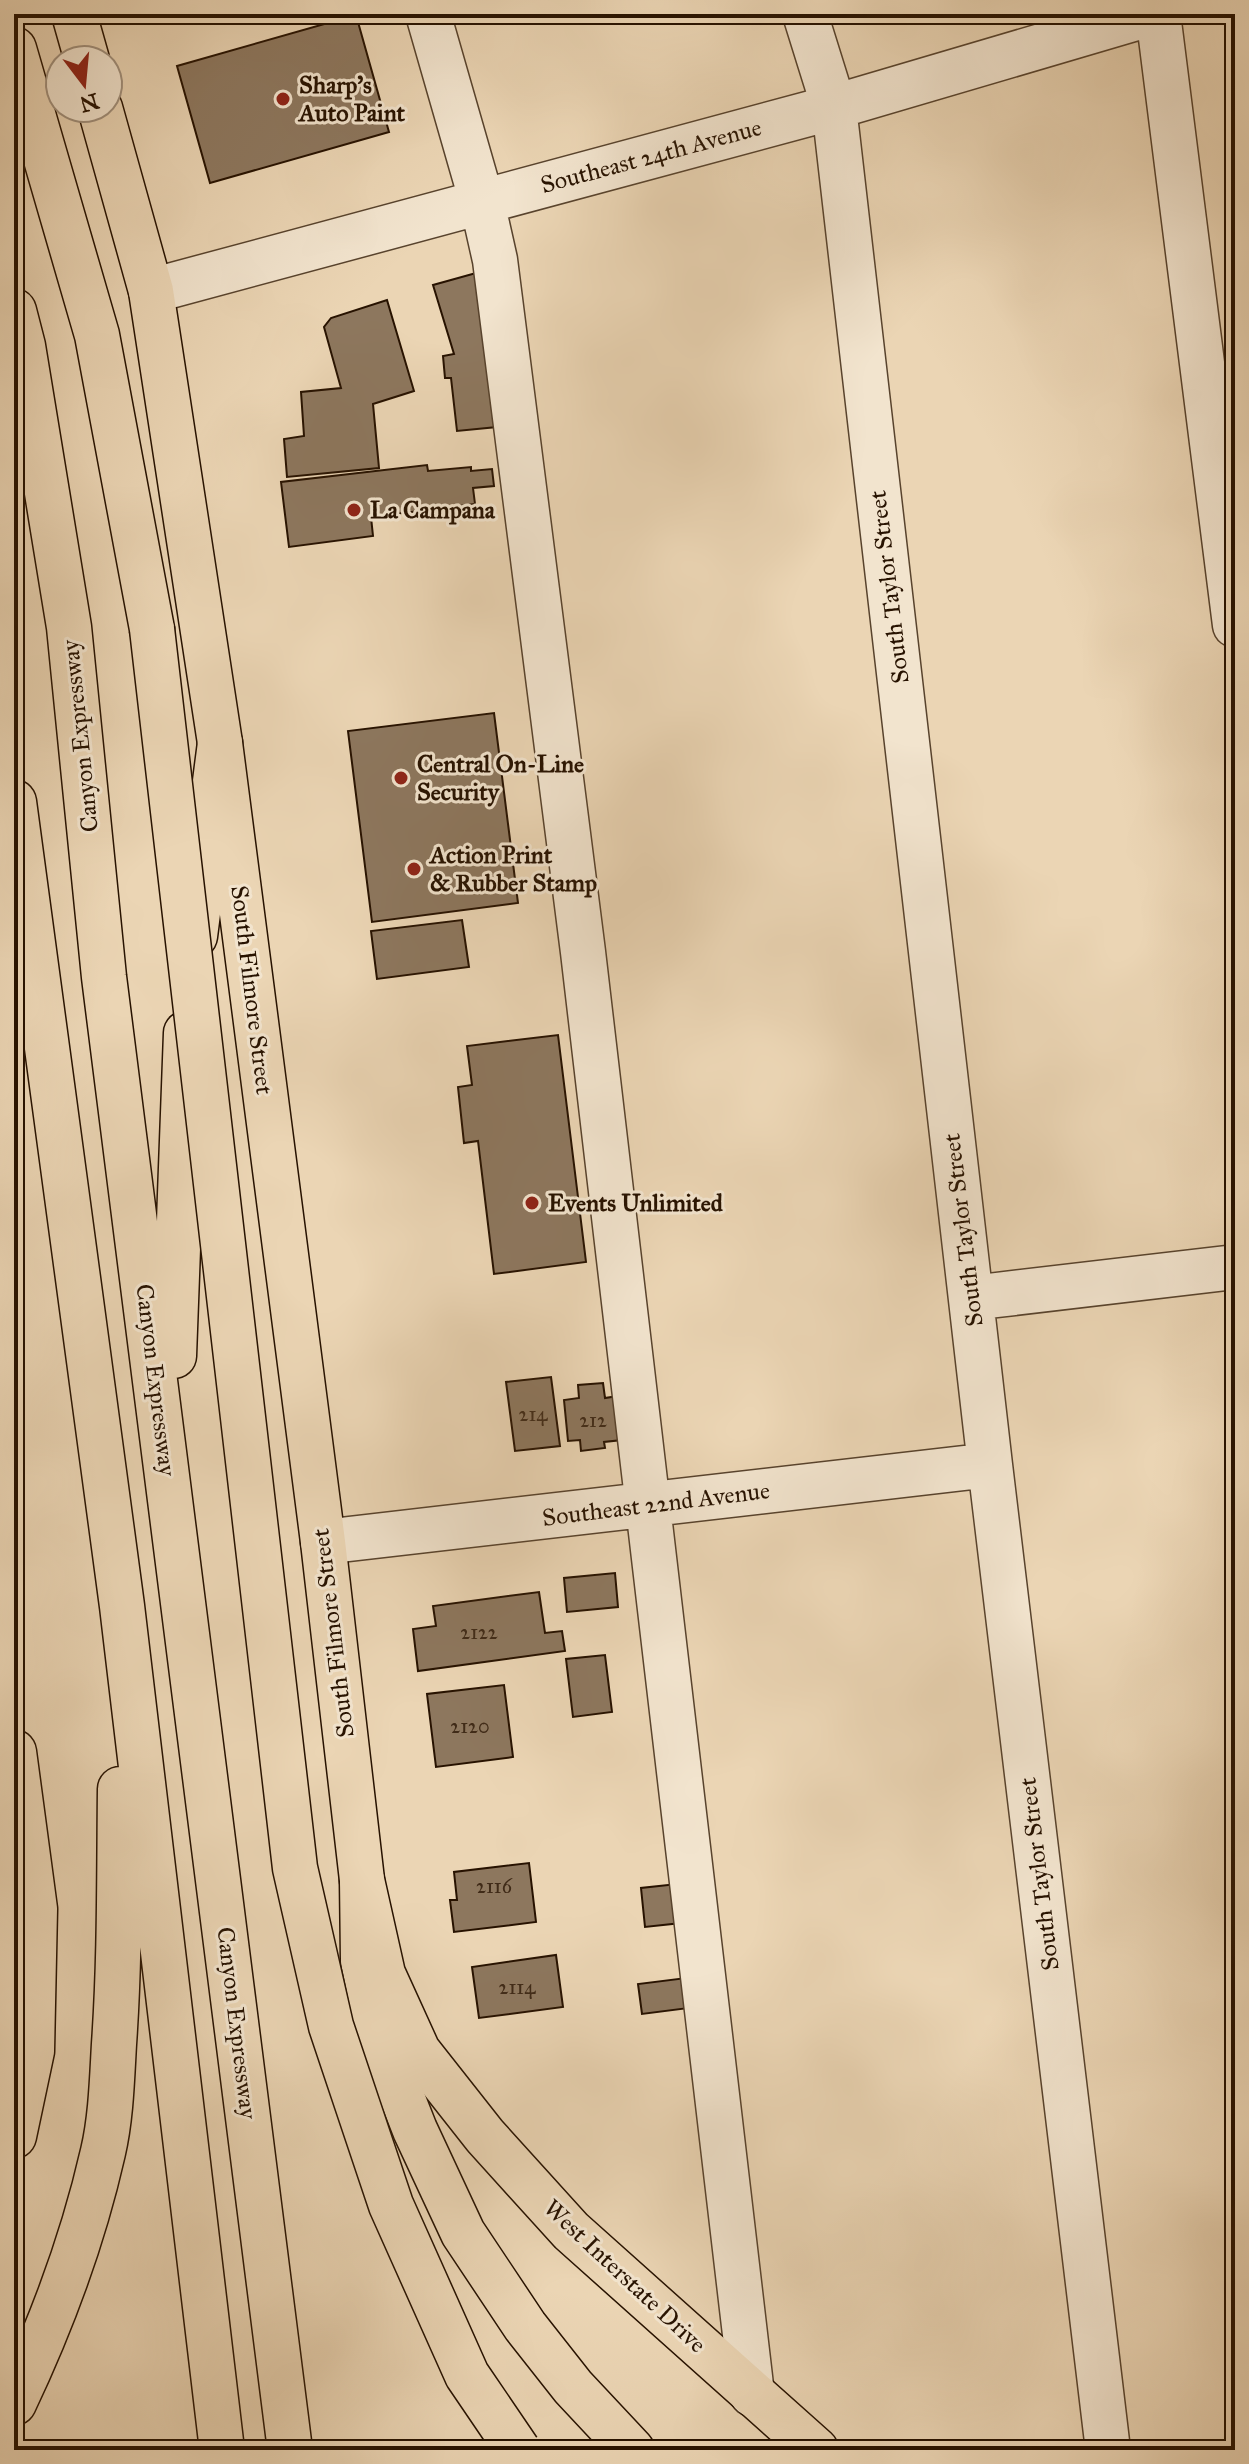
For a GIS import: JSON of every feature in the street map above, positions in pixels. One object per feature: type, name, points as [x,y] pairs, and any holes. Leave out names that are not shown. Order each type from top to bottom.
[{"type":"main road","points":[[74,14],[82,44]]},
{"type":"main road","points":[[14,49],[97,335],[152,629],[295,1868],[331,2026],[391,2205],[467,2375],[518,2450]]},
{"type":"main road","name":"South Filmore Street","points":[[104,124],[151,291],[220,743],[323,1542],[362,1880]]},
{"type":"main road","name":"Canyon Expressway","points":[[14,311],[23,346],[69,627],[104,977],[290,2450]]},
{"type":"main road","points":[[169,1482],[187,999],[220,743]]},
{"type":"main road","points":[[14,802],[122,1606],[222,2450]]},
{"type":"main road","points":[[14,2403],[63,2291],[104,2149],[118,1981],[122,1606]]},
{"type":"main road","points":[[14,1752],[35,1909],[32,2051],[14,2136]]},
{"type":"main road","points":[[362,1880],[363,1961],[379,2038],[415,2130],[463,2233],[525,2326],[564,2375],[632,2450]]},
{"type":"main road","name":"West Interstate Drive","points":[[362,1880],[383,1974],[418,2051],[485,2136],[571,2231],[816,2450]]},
{"type":"street","points":[[428,14],[482,202],[495,260],[585,968],[752,2394]]},
{"type":"street","name":"South Taylor Street","points":[[805,14],[834,107],[990,1465],[1108,2450]]},
{"type":"street","name":"Southeast 24th Avenue","points":[[151,291],[834,107],[1150,14]]},
{"type":"street","points":[[1158,14],[1235,625]]},
{"type":"street","points":[[971,1298],[1235,1267]]},
{"type":"street","name":"Southeast 22nd Avenue","points":[[323,1542],[990,1465]]},
{"type":"building","name":"Sharp's Auto Paint","points":[[356,15],[389,132],[210,183],[177,66]]},
{"type":"building","points":[[476,273],[507,426],[457,431],[451,378],[445,378],[443,356],[454,354],[433,285]]},
{"type":"building","points":[[387,300],[414,391],[373,404],[379,468],[287,477],[284,439],[304,436],[301,392],[341,388],[324,327],[331,318]]},
{"type":"building","name":"La Campana","points":[[427,465],[428,471],[471,467],[471,471],[492,469],[494,486],[473,488],[475,504],[371,517],[373,536],[289,547],[281,482]]},
{"type":"building","points":[[494,713],[518,903],[372,922],[348,731]]},
{"type":"building","points":[[462,920],[469,967],[377,979],[371,931]]},
{"type":"building","name":"Events Unlimited","points":[[558,1035],[586,1262],[494,1274],[478,1141],[464,1143],[458,1087],[472,1085],[467,1046]]},
{"type":"building","points":[[551,1377],[560,1446],[515,1451],[506,1382]]},
{"type":"building","points":[[603,1383],[605,1398],[618,1396],[622,1440],[604,1442],[605,1448],[581,1451],[580,1440],[568,1441],[564,1400],[579,1398],[578,1385]]},
{"type":"building","points":[[615,1573],[618,1607],[567,1612],[564,1578]]},
{"type":"building","points":[[539,1592],[545,1633],[562,1631],[565,1651],[418,1671],[413,1629],[436,1626],[433,1606]]},
{"type":"building","points":[[605,1655],[612,1712],[573,1717],[566,1659]]},
{"type":"building","points":[[504,1685],[513,1757],[436,1767],[427,1694]]},
{"type":"building","points":[[529,1863],[536,1922],[454,1932],[450,1900],[457,1900],[454,1872]]},
{"type":"building","points":[[677,1884],[681,1923],[645,1927],[641,1888]]},
{"type":"building","points":[[556,1955],[563,2007],[479,2018],[472,1967]]},
{"type":"building","points":[[686,1978],[689,2008],[642,2014],[638,1984]]},
{"type":"place","name":"Sharp's Auto Paint","points":[[283,99]]},
{"type":"place","name":"La Campana","points":[[354,510]]},
{"type":"place","name":"Central On-Line Security","points":[[401,778]]},
{"type":"place","name":"Action Print & Rubber Stamp","points":[[414,869]]},
{"type":"place","name":"Events Unlimited","points":[[532,1203]]}]
